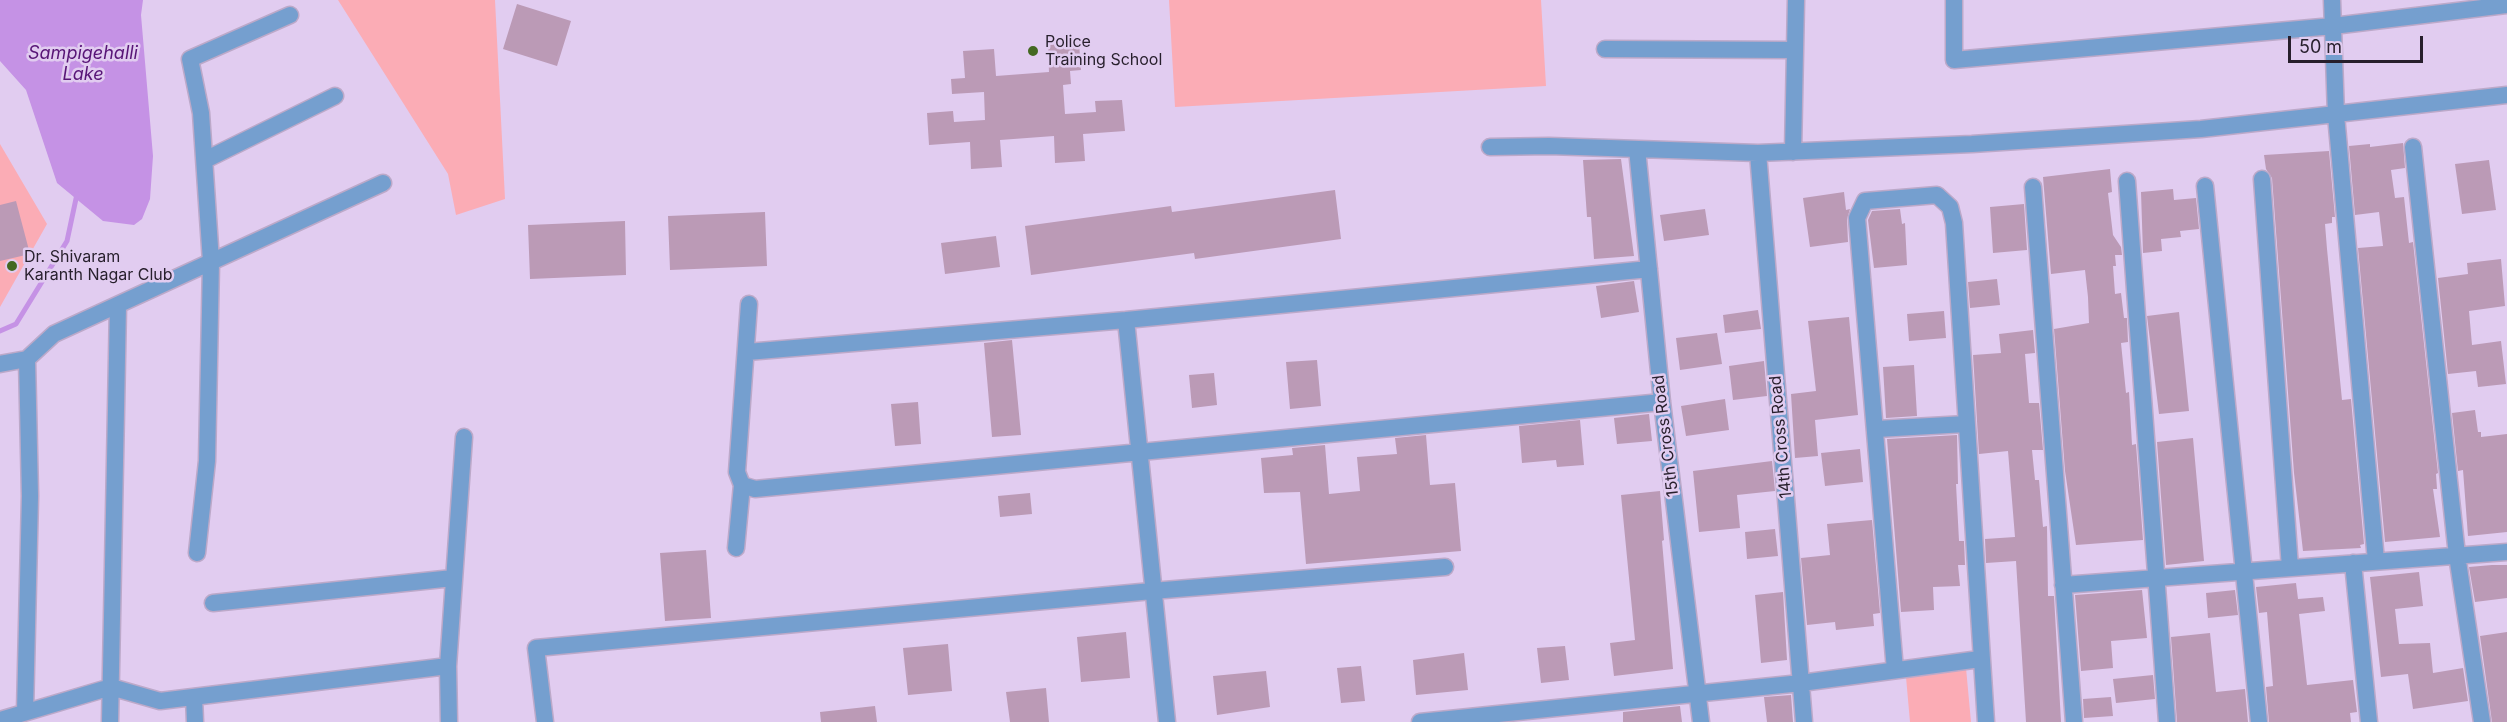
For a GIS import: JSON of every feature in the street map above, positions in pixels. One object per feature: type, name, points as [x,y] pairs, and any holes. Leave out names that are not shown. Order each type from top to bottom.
[{"type":"street","points":[[1793,152],[1796,0]]},
{"type":"street","points":[[1954,0],[1954,60],[2333,26],[2507,5]]},
{"type":"street","points":[[2332,0],[2336,115],[2376,561]]},
{"type":"street","points":[[198,553],[207,461],[211,262],[201,113],[190,59],[290,15]]},
{"type":"street","points":[[1605,49],[1795,50]]},
{"type":"street","points":[[1490,147],[1758,153],[1961,145],[2201,129],[2336,115],[2405,104],[2507,95]]},
{"type":"street","points":[[205,160],[335,96]]},
{"type":"street","points":[[2414,147],[2457,555],[2481,722]]},
{"type":"street","name":"15th Cross Road","points":[[1637,149],[1662,402],[1701,722]]},
{"type":"street","name":"14th Cross Road","points":[[1758,153],[1804,722]]},
{"type":"street","points":[[2262,179],[2290,568]]},
{"type":"street","points":[[2127,181],[2167,722]]},
{"type":"street","points":[[0,364],[27,359],[54,334],[383,183]]},
{"type":"street","points":[[2205,186],[2259,722]]},
{"type":"street","points":[[2033,187],[2074,722]]},
{"type":"street","points":[[1895,670],[1877,429],[1857,218],[1865,201],[1937,195],[1950,207],[1953,223],[1980,659],[1986,722]]},
{"type":"street","points":[[747,352],[1126,320],[1649,269]]},
{"type":"street","points":[[736,548],[742,485],[737,472],[750,304]]},
{"type":"street","points":[[110,722],[117,305]]},
{"type":"street","points":[[1126,320],[1167,722]]},
{"type":"street","points":[[25,712],[30,496],[27,359]]},
{"type":"street","points":[[742,485],[755,489],[1662,402]]},
{"type":"street","points":[[1877,429],[1966,424]]},
{"type":"street","points":[[448,722],[448,666],[464,437]]},
{"type":"street","points":[[2063,585],[2507,552]]},
{"type":"street","points":[[2353,563],[2369,722]]},
{"type":"street","points":[[545,722],[536,648],[1152,591],[1445,567]]},
{"type":"street","points":[[213,603],[453,578]]},
{"type":"street","points":[[1420,722],[1801,683],[1980,659]]},
{"type":"street","points":[[0,720],[111,687],[160,702],[448,666]]},
{"type":"street","points":[[194,698],[195,722]]},
{"type":"shaded area","points":[[338,0],[495,0],[505,199],[456,215],[448,174]]},
{"type":"shaded area","points":[[1169,0],[1541,0],[1546,86],[1175,107]]},
{"type":"shaded area","name":"Dr. Shivaram Karanth Nagar Club","points":[[0,144],[47,224],[0,307]]},
{"type":"shaded area","points":[[1966,668],[1971,722],[1910,722],[1906,677]]},
{"type":"water","name":"Sampigehalli Lake","points":[[0,0],[143,0],[141,15],[153,156],[150,199],[142,219],[134,225],[103,221],[57,183],[26,90],[0,61]]},
{"type":"building","points":[[517,4],[571,21],[557,66],[503,49]]},
{"type":"building","points":[[1079,43],[1081,70],[1070,71],[1071,84],[1063,85],[1065,114],[1096,112],[1095,101],[1122,100],[1125,131],[1083,134],[1085,161],[1055,163],[1054,136],[1000,140],[1002,167],[971,169],[970,142],[929,145],[927,113],[953,111],[954,122],[985,120],[984,92],[952,94],[951,79],[965,78],[963,51],[994,49],[996,76],[1049,72],[1048,45]]},
{"type":"building","points":[[2403,143],[2405,168],[2391,170],[2395,198],[2404,197],[2409,243],[2413,242],[2438,473],[2436,474],[2437,489],[2433,489],[2440,537],[2385,542],[2358,248],[2383,246],[2379,212],[2355,215],[2349,146],[2370,144],[2370,147]]},
{"type":"building","points":[[2329,151],[2335,217],[2332,217],[2332,223],[2325,224],[2327,249],[2342,400],[2351,399],[2364,544],[2360,545],[2361,548],[2303,551],[2294,473],[2272,178],[2266,169],[2264,155]]},
{"type":"building","points":[[1621,159],[1634,256],[1594,259],[1591,217],[1587,217],[1583,160]]},
{"type":"building","points":[[2489,160],[2496,210],[2462,214],[2455,164]]},
{"type":"building","points":[[2110,169],[2112,192],[2108,193],[2113,235],[2121,247],[2122,255],[2115,255],[2116,266],[2113,266],[2115,294],[2121,293],[2124,318],[2127,318],[2128,342],[2121,343],[2126,393],[2129,392],[2132,445],[2136,444],[2143,540],[2076,545],[2065,471],[2054,329],[2089,323],[2088,297],[2085,270],[2051,274],[2043,177]]},
{"type":"building","points":[[2173,189],[2174,200],[2196,198],[2199,229],[2180,231],[2181,237],[2161,239],[2162,251],[2143,253],[2141,192]]},
{"type":"building","points":[[1335,190],[1341,239],[1195,259],[1194,253],[1031,275],[1025,226],[1171,206],[1172,212]]},
{"type":"building","points":[[1844,192],[1846,210],[1850,209],[1847,219],[1848,242],[1810,247],[1803,198]]},
{"type":"building","points":[[16,201],[30,254],[0,261],[0,205]]},
{"type":"building","points":[[2024,204],[2027,250],[1993,253],[1990,207]]},
{"type":"building","points":[[1705,209],[1709,235],[1664,241],[1660,215]]},
{"type":"building","points":[[1900,209],[1902,224],[1905,223],[1907,265],[1874,268],[1868,220],[1872,211]]},
{"type":"building","points":[[765,212],[767,266],[670,270],[668,216]]},
{"type":"building","points":[[625,221],[626,275],[530,279],[528,225]]},
{"type":"building","points":[[996,236],[1000,267],[945,274],[941,243]]},
{"type":"building","points":[[2501,259],[2505,306],[2469,311],[2472,345],[2501,341],[2506,384],[2478,387],[2476,371],[2448,374],[2438,278],[2468,274],[2467,263]]},
{"type":"building","points":[[1997,279],[2000,305],[1970,308],[1968,282]]},
{"type":"building","points":[[1634,281],[1639,312],[1601,318],[1596,286]]},
{"type":"building","points":[[1758,310],[1761,329],[1725,333],[1723,315]]},
{"type":"building","points":[[1944,311],[1946,338],[1909,341],[1907,314]]},
{"type":"building","points":[[2179,312],[2189,411],[2159,414],[2147,316]]},
{"type":"building","points":[[1849,317],[1858,415],[1815,420],[1818,456],[1795,458],[1791,394],[1816,391],[1808,321]]},
{"type":"building","points":[[2033,330],[2035,353],[2025,354],[2029,403],[2039,403],[2043,450],[2032,450],[2035,480],[2039,480],[2043,527],[2047,526],[2048,596],[2054,596],[2061,722],[2026,722],[2016,561],[1986,563],[1985,539],[2015,537],[2008,451],[1979,454],[1973,355],[2001,353],[1999,334]]},
{"type":"building","points":[[1717,333],[1722,364],[1680,370],[1676,338]]},
{"type":"building","points":[[1012,340],[1021,435],[992,437],[984,343]]},
{"type":"building","points":[[1317,360],[1321,406],[1290,409],[1286,362]]},
{"type":"building","points":[[1764,361],[1767,396],[1733,400],[1729,366]]},
{"type":"building","points":[[1914,365],[1917,416],[1886,418],[1883,367]]},
{"type":"building","points":[[1214,373],[1217,405],[1192,408],[1189,375]]},
{"type":"building","points":[[1725,399],[1729,430],[1686,436],[1681,406]]},
{"type":"building","points":[[918,402],[921,444],[895,446],[891,404]]},
{"type":"building","points":[[2475,410],[2478,432],[2481,432],[2481,437],[2507,434],[2507,532],[2468,536],[2463,470],[2458,471],[2452,413]]},
{"type":"building","points":[[1649,414],[1652,441],[1617,444],[1614,418]]},
{"type":"building","points":[[1580,420],[1584,465],[1557,467],[1556,460],[1522,463],[1519,426]]},
{"type":"building","points":[[1426,435],[1430,485],[1455,483],[1461,551],[1306,564],[1300,492],[1264,493],[1261,458],[1293,455],[1292,448],[1325,445],[1329,494],[1360,491],[1357,457],[1397,454],[1395,438]]},
{"type":"building","points":[[1957,435],[1958,484],[1956,484],[1959,541],[1964,541],[1965,565],[1958,565],[1960,586],[1933,587],[1934,610],[1901,612],[1887,439]]},
{"type":"building","points":[[2193,438],[2204,561],[2166,565],[2157,442]]},
{"type":"building","points":[[1860,449],[1863,482],[1825,486],[1821,453]]},
{"type":"building","points":[[1772,461],[1775,491],[1737,495],[1740,528],[1699,532],[1693,471]]},
{"type":"building","points":[[1660,491],[1673,669],[1614,676],[1610,643],[1635,640],[1621,495]]},
{"type":"building","points":[[1030,493],[1032,514],[1000,517],[998,496]]},
{"type":"building","points":[[1872,520],[1880,613],[1873,614],[1874,626],[1836,630],[1835,622],[1807,625],[1801,558],[1830,555],[1827,524]]},
{"type":"building","points":[[1775,529],[1778,556],[1747,559],[1745,532]]},
{"type":"building","points":[[706,550],[711,618],[665,621],[660,553]]},
{"type":"building","points":[[2507,565],[2507,598],[2475,602],[2469,567]]},
{"type":"building","points":[[2419,572],[2423,606],[2395,609],[2399,644],[2430,643],[2433,673],[2463,668],[2468,701],[2413,709],[2408,674],[2381,677],[2370,577]]},
{"type":"building","points":[[2296,583],[2298,599],[2323,597],[2325,611],[2299,614],[2307,685],[2353,680],[2357,712],[2350,713],[2351,722],[2269,722],[2266,687],[2273,686],[2267,612],[2259,613],[2256,587]]},
{"type":"building","points":[[2142,590],[2147,638],[2111,641],[2113,668],[2081,671],[2075,595]]},
{"type":"building","points":[[2235,590],[2238,615],[2208,618],[2206,593]]},
{"type":"building","points":[[1783,592],[1787,660],[1761,663],[1755,595]]},
{"type":"building","points":[[1126,632],[1130,678],[1081,682],[1077,637]]},
{"type":"building","points":[[2507,632],[2507,722],[2492,722],[2480,636]]},
{"type":"building","points":[[2210,633],[2216,692],[2245,689],[2248,722],[2177,722],[2171,637]]},
{"type":"building","points":[[948,644],[952,691],[908,695],[903,648]]},
{"type":"building","points":[[1565,646],[1569,680],[1541,683],[1537,648]]},
{"type":"building","points":[[1464,653],[1468,690],[1416,695],[1413,660]]},
{"type":"building","points":[[1361,666],[1365,701],[1341,703],[1337,668]]},
{"type":"building","points":[[1266,671],[1270,707],[1217,715],[1213,676]]},
{"type":"building","points":[[2153,675],[2155,699],[2116,703],[2113,679]]},
{"type":"building","points":[[1046,688],[1049,722],[1010,722],[1006,692]]},
{"type":"building","points":[[1791,695],[1793,722],[1767,722],[1764,697]]},
{"type":"building","points":[[2111,697],[2113,716],[2084,718],[2083,699]]},
{"type":"building","points":[[875,706],[877,722],[821,722],[820,712]]},
{"type":"building","points":[[1680,706],[1682,722],[1623,722],[1623,712]]},
{"type":"waterway","points":[[0,331],[16,324],[67,241],[77,194]]},
{"type":"place","name":"Police Training School","points":[[1033,51]]},
{"type":"place","name":"Dr. Shivaram Karanth Nagar Club","points":[[12,266]]}]
